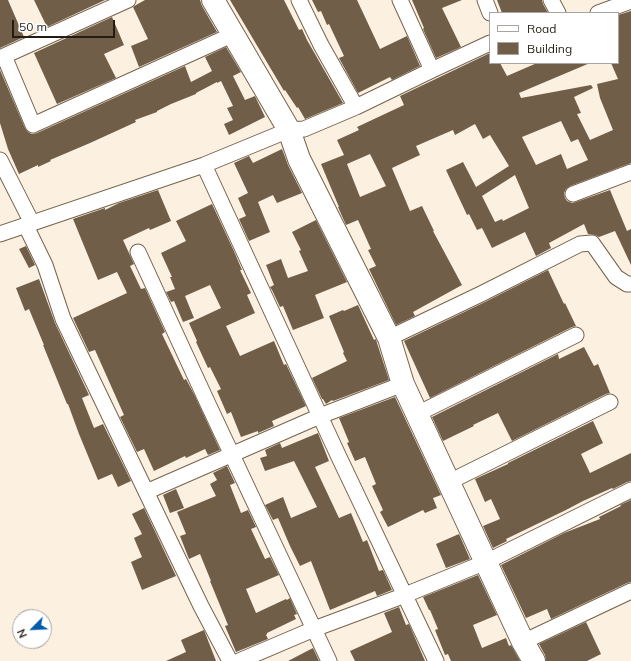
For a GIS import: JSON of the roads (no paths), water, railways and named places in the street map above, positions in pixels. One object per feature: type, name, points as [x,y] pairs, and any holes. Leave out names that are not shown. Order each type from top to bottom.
[{"type":"street","points":[[128,0],[4,56],[33,125],[234,34]]},
{"type":"street","points":[[214,0],[289,130],[299,159],[388,338],[403,384],[523,642],[534,661]]},
{"type":"street","points":[[299,0],[321,45],[356,107]]},
{"type":"street","points":[[400,0],[432,70]]},
{"type":"street","points":[[485,0],[490,12]]},
{"type":"street","points":[[551,0],[557,12]]},
{"type":"street","points":[[601,12],[631,1]]},
{"type":"street","points":[[0,234],[204,165],[289,130],[304,129],[356,107],[489,43]]},
{"type":"street","points":[[0,160],[29,224],[45,265],[63,319],[201,606],[230,661]]},
{"type":"street","points":[[204,165],[320,416],[436,661]]},
{"type":"street","points":[[573,194],[631,172]]},
{"type":"street","points":[[388,338],[481,294],[580,244],[592,243],[616,277],[627,284],[631,284]]},
{"type":"street","points":[[138,252],[329,661]]},
{"type":"street","points":[[417,414],[576,335]]},
{"type":"street","points":[[146,492],[320,416],[403,384]]},
{"type":"street","points":[[449,482],[610,402]]},
{"type":"street","points":[[239,661],[314,629],[405,596],[486,562],[631,490]]},
{"type":"street","points":[[523,642],[631,591]]}]
